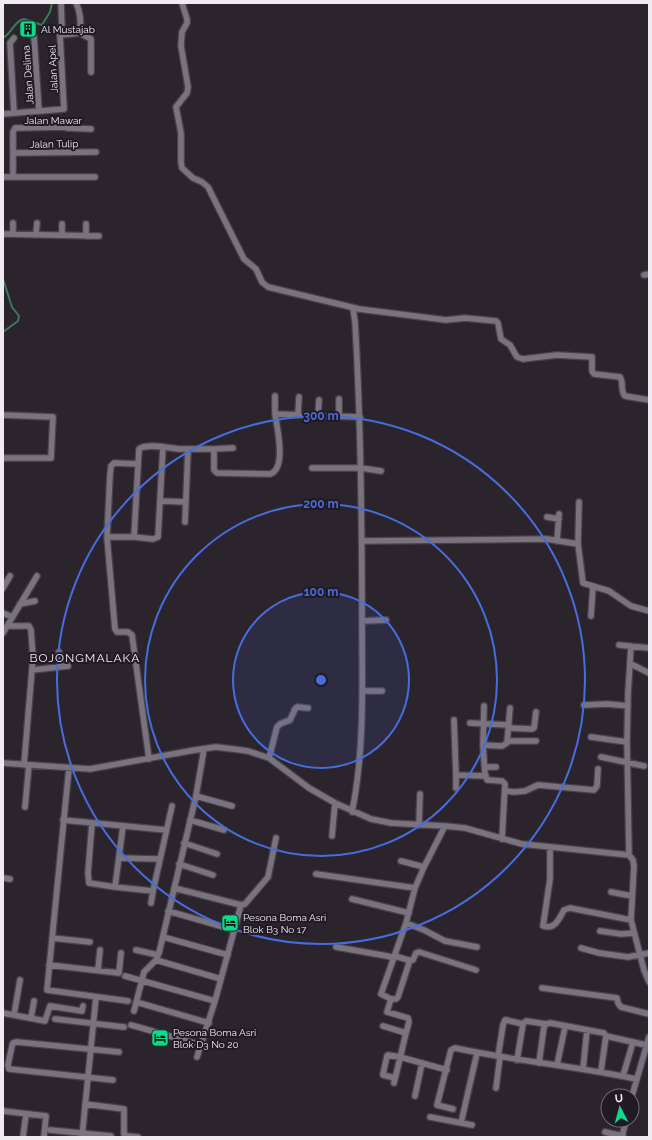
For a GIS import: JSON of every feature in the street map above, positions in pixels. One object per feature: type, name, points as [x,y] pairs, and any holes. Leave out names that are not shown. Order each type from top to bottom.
[{"type":"street","name":"Jalan Apel","points":[[39,111],[64,109],[60,35],[62,29],[61,3]]},
{"type":"street","points":[[76,3],[79,8],[81,20],[80,33]]},
{"type":"street","points":[[182,3],[187,23],[182,32],[181,46],[188,87],[187,93],[178,104],[176,111],[181,133],[182,168],[193,178],[202,182],[208,187],[244,259],[256,268],[264,285],[353,308],[446,320],[465,318],[496,321],[498,323],[501,339],[510,345],[519,358],[524,359],[557,355],[592,357],[592,371],[594,374],[620,377],[622,380],[622,393],[625,396],[649,400]]},
{"type":"street","points":[[60,35],[80,33],[91,39],[91,72]]},
{"type":"street","name":"Jalan Delima","points":[[34,37],[39,111]]},
{"type":"street","points":[[14,38],[10,43],[14,112]]},
{"type":"street","points":[[3,114],[39,111]]},
{"type":"street","name":"Jalan Mawar","points":[[13,153],[12,132],[15,128],[64,127],[91,129]]},
{"type":"street","name":"Jalan Tulip","points":[[13,153],[96,152]]},
{"type":"street","points":[[13,153],[13,177]]},
{"type":"street","points":[[3,177],[95,178]]},
{"type":"street","points":[[36,235],[37,223]]},
{"type":"street","points":[[13,224],[13,234]]},
{"type":"street","points":[[62,224],[62,235]]},
{"type":"street","points":[[86,224],[86,236]]},
{"type":"street","points":[[3,234],[99,236]]},
{"type":"street","points":[[352,812],[359,774],[363,691],[360,417],[353,308]]},
{"type":"street","points":[[214,449],[214,470],[217,473],[274,473],[277,470],[280,457],[275,414],[275,396]]},
{"type":"street","points":[[298,414],[299,397]]},
{"type":"street","points":[[339,399],[339,416]]},
{"type":"street","points":[[318,415],[319,400]]},
{"type":"street","points":[[275,414],[360,417]]},
{"type":"street","points":[[3,415],[53,417],[51,458],[3,458]]},
{"type":"street","points":[[134,537],[139,449],[142,447],[188,449],[233,448]]},
{"type":"street","points":[[107,537],[152,539],[158,537],[163,447]]},
{"type":"street","points":[[185,522],[188,449]]},
{"type":"street","points":[[138,464],[114,464],[111,466],[107,537],[115,629],[117,632],[128,632],[132,635],[146,760]]},
{"type":"street","points":[[312,468],[361,468],[382,470]]},
{"type":"street","points":[[160,501],[186,502]]},
{"type":"street","points":[[579,502],[578,544],[582,582],[584,584],[609,591],[631,606],[649,611]]},
{"type":"street","points":[[547,517],[559,516],[557,541]]},
{"type":"street","points":[[362,542],[547,539],[578,544]]},
{"type":"street","points":[[3,588],[10,576]]},
{"type":"street","points":[[3,633],[37,576]]},
{"type":"street","points":[[591,616],[593,586]]},
{"type":"street","points":[[20,604],[35,601]]},
{"type":"street","points":[[3,612],[12,617]]},
{"type":"street","points":[[362,621],[386,620]]},
{"type":"street","points":[[8,626],[29,626],[31,630],[33,657],[25,807]]},
{"type":"street","points":[[618,644],[649,648]]},
{"type":"street","points":[[631,646],[627,742],[629,855],[633,860],[634,866],[631,920],[639,955],[646,970],[649,982]]},
{"type":"street","points":[[60,652],[61,666]]},
{"type":"street","points":[[631,664],[649,672]]},
{"type":"street","points":[[32,670],[68,666]]},
{"type":"street","points":[[363,691],[382,691]]},
{"type":"street","points":[[584,705],[608,704],[628,706]]},
{"type":"street","points":[[484,706],[483,746],[486,776],[488,780],[503,781],[505,784],[502,839]]},
{"type":"street","points":[[269,758],[277,727],[280,724],[290,720],[294,709],[297,707],[308,708]]},
{"type":"street","points":[[483,746],[505,746],[507,741],[510,708]]},
{"type":"street","points":[[470,723],[532,729],[534,728],[536,712]]},
{"type":"street","points":[[454,720],[456,788]]},
{"type":"street","points":[[591,737],[627,742]]},
{"type":"street","points":[[507,741],[536,741]]},
{"type":"street","points":[[3,763],[90,769],[216,747],[229,748],[248,751],[269,758],[304,784],[335,803],[352,812],[371,819],[391,823],[445,826],[475,830],[522,844],[594,850],[629,855]]},
{"type":"street","points":[[134,1011],[144,972],[157,958],[196,796],[204,749]]},
{"type":"street","points":[[601,757],[628,764],[644,766]]},
{"type":"street","points":[[485,767],[496,767]]},
{"type":"street","points":[[69,768],[49,965],[48,991],[128,1001]]},
{"type":"street","points":[[505,790],[514,792],[525,791],[538,785],[594,790],[596,786],[598,769]]},
{"type":"street","points":[[456,775],[486,776]]},
{"type":"street","points":[[419,825],[420,794]]},
{"type":"street","points":[[196,796],[232,806]]},
{"type":"street","points":[[332,836],[335,803]]},
{"type":"street","points":[[151,903],[159,860],[172,806]]},
{"type":"street","points":[[63,820],[166,830]]},
{"type":"street","points":[[190,820],[224,830]]},
{"type":"street","points":[[92,823],[88,882],[90,884],[115,888],[153,891]]},
{"type":"street","points":[[115,888],[123,826]]},
{"type":"street","points":[[445,826],[415,888],[406,924],[381,994],[391,999],[398,998],[410,960],[413,960],[416,953],[419,952],[476,970]]},
{"type":"street","points":[[197,1057],[209,1023],[241,905],[244,904],[268,877],[276,838]]},
{"type":"street","points":[[184,843],[217,854]]},
{"type":"street","points":[[550,847],[550,880],[543,926],[554,926],[564,910],[570,908],[631,920]]},
{"type":"street","points":[[119,858],[159,860]]},
{"type":"street","points":[[401,861],[424,867]]},
{"type":"street","points":[[179,864],[213,875]]},
{"type":"street","points":[[316,874],[415,888]]},
{"type":"street","points":[[3,878],[10,879]]},
{"type":"street","points":[[174,888],[241,905]]},
{"type":"street","points":[[611,892],[632,896]]},
{"type":"street","points":[[352,899],[409,913]]},
{"type":"street","points":[[168,912],[234,930]]},
{"type":"street","points":[[406,924],[424,930],[445,941],[477,948]]},
{"type":"street","points":[[600,931],[621,934],[634,933]]},
{"type":"street","points":[[162,937],[228,955]]},
{"type":"street","points":[[52,938],[90,942]]},
{"type":"street","points":[[336,947],[410,960]]},
{"type":"street","points":[[581,948],[599,953],[628,957],[649,953]]},
{"type":"street","points":[[98,970],[100,950]]},
{"type":"street","points":[[136,950],[221,978]]},
{"type":"street","points":[[49,965],[119,973],[121,953]]},
{"type":"street","points":[[124,976],[215,1001]]},
{"type":"street","points":[[14,1015],[20,980]]},
{"type":"street","points":[[542,988],[617,998],[621,1007],[649,1014]]},
{"type":"street","points":[[82,1135],[96,997]]},
{"type":"street","points":[[391,999],[387,1012],[408,1018],[409,1022],[406,1033],[400,1057],[394,1080],[384,1076],[387,1056],[390,1055],[400,1057],[447,1070]]},
{"type":"street","points":[[31,1018],[34,1001]]},
{"type":"street","points":[[136,1002],[209,1023]]},
{"type":"street","points":[[3,1013],[45,1021],[50,1006],[81,1011]]},
{"type":"street","points":[[55,1019],[124,1027]]},
{"type":"street","points":[[496,1088],[505,1020],[512,1020],[522,1024]]},
{"type":"street","points":[[522,1024],[526,1021],[546,1024],[550,1023],[565,1027],[604,1033],[606,1036],[632,1042],[647,1048]]},
{"type":"street","points":[[517,1060],[522,1024]]},
{"type":"street","points":[[539,1063],[544,1027],[546,1024]]},
{"type":"street","points":[[131,1025],[202,1044]]},
{"type":"street","points":[[382,1026],[406,1033]]},
{"type":"street","points":[[558,1065],[565,1027]]},
{"type":"street","points":[[583,1069],[587,1030]]},
{"type":"street","points":[[601,1071],[606,1036]]},
{"type":"street","points":[[634,1088],[647,1048],[649,1037]]},
{"type":"street","points":[[113,1080],[10,1069],[8,1065],[12,1046],[13,1043],[17,1042],[120,1052]]},
{"type":"street","points":[[623,1076],[632,1042]]},
{"type":"street","points":[[454,1109],[437,1105],[451,1050],[453,1049],[517,1060],[601,1071],[636,1079]]},
{"type":"street","points":[[461,1123],[477,1053]]},
{"type":"street","points":[[415,1096],[422,1063]]},
{"type":"street","points":[[85,1104],[124,1109],[124,1134],[127,1136],[138,1137]]},
{"type":"street","points":[[3,1111],[46,1116],[44,1137]]},
{"type":"street","points":[[23,1137],[26,1114]]},
{"type":"street","points":[[430,1117],[472,1125]]},
{"type":"street","points":[[50,1130],[82,1135],[111,1136]]},
{"type":"street","points":[[605,1132],[622,1137]]},
{"type":"waterway","points":[[3,38],[21,20],[24,19],[42,25],[50,12],[52,3]]},
{"type":"waterway","points":[[3,279],[12,307],[19,316],[18,321],[3,332]]},
{"type":"place","name":"Al Mustajab","points":[[28,29]]},
{"type":"place","name":"Pesona Boma Asri Blok B3 No 17","points":[[230,923]]},
{"type":"place","name":"Pesona Boma Asri Blok D3 No 20","points":[[160,1038]]},
{"type":"district","name":"BOJONGMALAKA","points":[[85,658]]}]
